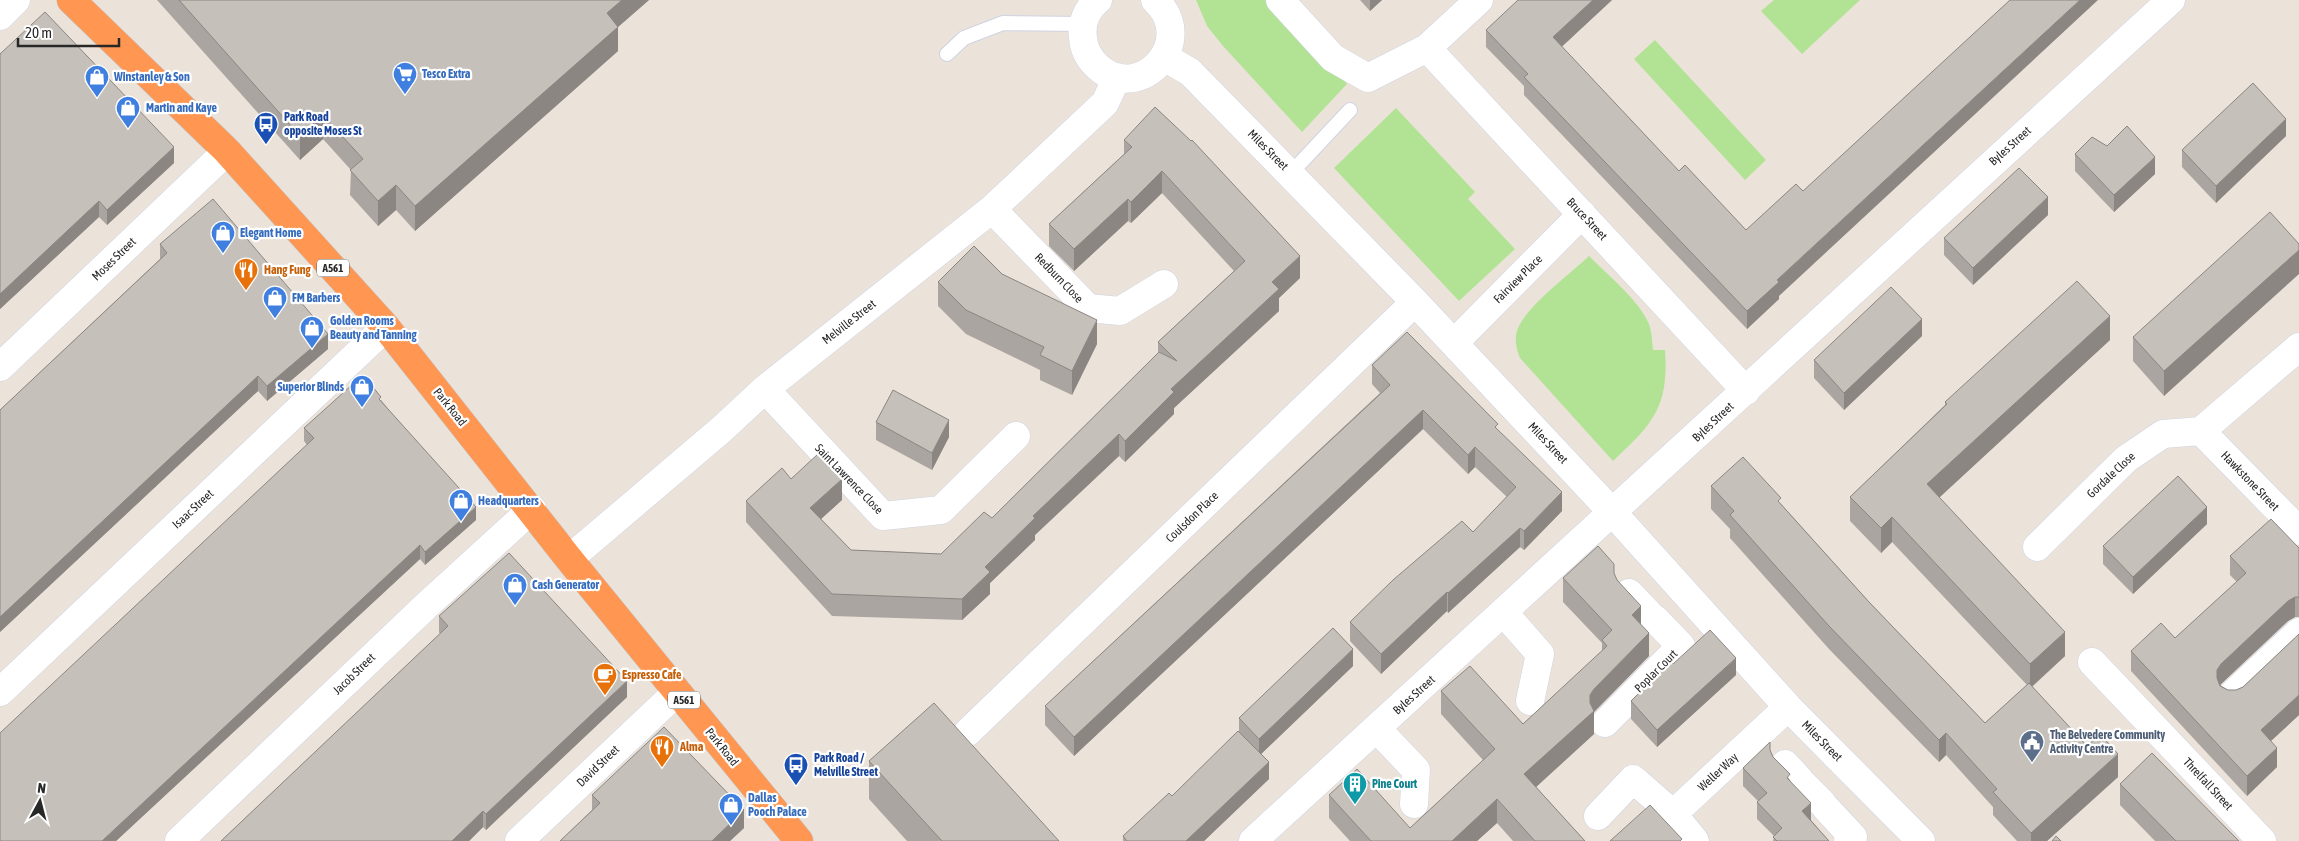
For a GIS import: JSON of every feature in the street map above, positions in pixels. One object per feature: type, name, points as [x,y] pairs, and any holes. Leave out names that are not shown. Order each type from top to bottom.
[{"type":"highway","name":"Park Road","points":[[71,0],[227,151],[386,327],[570,559],[799,841]]},
{"type":"street","points":[[0,16],[16,0]]},
{"type":"street","points":[[1098,0],[1093,4],[1083,24],[1084,47],[1092,61],[1103,71],[1117,77],[1133,78],[1148,73],[1164,57],[1171,35],[1169,20],[1162,6],[1155,0]]},
{"type":"street","points":[[1280,0],[1333,58],[1368,78],[1427,48],[1479,0]]},
{"type":"street","name":"Byles Street","points":[[1269,836],[1377,729],[2171,0]]},
{"type":"street","name":"Bruce Street","points":[[1427,48],[1746,391]]},
{"type":"street","name":"Miles Street","points":[[1164,57],[1190,72],[1416,302],[1613,512],[1788,707],[1921,841]]},
{"type":"street","name":"Melville Street","points":[[570,559],[722,429],[765,389],[992,209],[1105,103],[1117,77]]},
{"type":"street","name":"Moses Street","points":[[0,367],[227,151]]},
{"type":"street","name":"Redburn Close","points":[[992,209],[1088,308],[1120,311],[1164,284]]},
{"type":"street","name":"Fairview Place","points":[[1454,343],[1582,214]]},
{"type":"street","name":"Coulsdon Place","points":[[968,732],[1416,302]]},
{"type":"street","name":"Isaac Street","points":[[0,692],[386,327]]},
{"type":"street","points":[[2201,431],[2299,346]]},
{"type":"street","name":"Saint Lawrence Close","points":[[765,389],[882,516],[941,510],[1016,436]]},
{"type":"street","name":"Hawkstone Street","points":[[2201,431],[2299,531]]},
{"type":"street","name":"Gordale Close","points":[[2036,548],[2126,459],[2163,434],[2201,431]]},
{"type":"street","name":"Jacob Street","points":[[179,841],[427,605],[532,509]]},
{"type":"street","name":"Poplar Court","points":[[1605,723],[1681,646],[1625,588]]},
{"type":"street","points":[[1504,613],[1540,654],[1530,701]]},
{"type":"street","points":[[2232,695],[2299,632]]},
{"type":"street","name":"Threlfall Street","points":[[2092,662],[2262,841]]},
{"type":"street","name":"David Street","points":[[520,841],[677,692]]},
{"type":"street","name":"Weller Way","points":[[1673,814],[1788,707]]},
{"type":"street","points":[[1377,729],[1416,770],[1414,804]]},
{"type":"street","points":[[1598,816],[1633,779],[1673,814],[1695,841]]},
{"type":"street","points":[[1807,788],[1853,836],[1848,841]]},
{"type":"lane","points":[[947,54],[964,38],[1003,23],[1083,24]]},
{"type":"lane","points":[[1291,173],[1350,110]]},
{"type":"green space","points":[[1196,0],[1270,0],[1347,84],[1302,132],[1223,46],[1207,26]]},
{"type":"green space","points":[[1774,0],[1860,0],[1802,54],[1761,11]]},
{"type":"green space","points":[[1655,40],[1766,160],[1745,180],[1634,59]]},
{"type":"green space","points":[[1396,108],[1475,192],[1468,199],[1515,249],[1459,301],[1334,168]]},
{"type":"green space","points":[[1589,256],[1629,295],[1642,312],[1650,327],[1653,350],[1665,350],[1666,370],[1664,386],[1656,413],[1639,436],[1613,461],[1520,358],[1516,343],[1518,328],[1523,319],[1550,290]]},
{"type":"building","name":"Tesco Extra","points":[[179,0],[622,0],[607,13],[618,27],[415,206],[396,185],[378,201],[350,170],[363,159],[323,115],[300,136]]},
{"type":"building","points":[[1518,0],[1593,0],[1553,37],[1679,171],[1685,165],[1746,230],[1796,184],[1803,191],[2010,0],[2080,0],[1777,280],[1779,282],[1747,311],[1524,77],[1528,74],[1486,30]]},
{"type":"building","points":[[45,12],[174,147],[107,210],[99,201],[0,294],[0,54]]},
{"type":"building","points":[[2253,83],[2286,119],[2216,186],[2182,150]]},
{"type":"building","points":[[1155,107],[1192,140],[1300,256],[1272,282],[1279,289],[1171,389],[1174,392],[1125,441],[1119,434],[1033,516],[1035,518],[985,567],[990,572],[962,599],[832,594],[746,501],[782,468],[791,479],[819,453],[842,479],[810,508],[851,550],[941,554],[984,512],[992,518],[1159,352],[1177,361],[1158,342],[1245,261],[1162,171],[1131,202],[1128,199],[1074,249],[1049,224],[1132,147],[1124,140]]},
{"type":"building","points":[[2127,126],[2155,157],[2114,195],[2075,154],[2092,137],[2107,146]]},
{"type":"building","points":[[2019,168],[2048,197],[1973,268],[1944,238]]},
{"type":"building","points":[[213,199],[328,334],[267,386],[258,376],[0,617],[0,410],[167,253],[160,244]]},
{"type":"building","points":[[2270,212],[2299,244],[2299,250],[2164,371],[2133,337]]},
{"type":"building","points":[[974,246],[1002,274],[1097,320],[1072,371],[1040,355],[1044,347],[966,310],[938,282]]},
{"type":"building","points":[[2077,281],[2110,316],[1927,484],[2065,632],[2030,664],[1892,517],[1881,528],[1850,497],[1947,404],[1945,402]]},
{"type":"building","points":[[1891,287],[1922,319],[1844,393],[1814,360]]},
{"type":"building","points":[[1407,332],[1498,424],[1495,427],[1562,492],[1524,531],[1520,528],[1447,592],[1381,654],[1350,622],[1393,580],[1462,521],[1473,532],[1516,487],[1475,447],[1468,455],[1423,410],[1074,737],[1045,706],[1390,385],[1372,365]]},
{"type":"building","points":[[363,375],[381,397],[379,399],[476,507],[425,552],[420,545],[102,841],[0,841],[0,733],[314,438],[304,428]]},
{"type":"building","points":[[893,390],[949,420],[932,453],[876,422]]},
{"type":"building","points":[[1743,457],[1781,498],[1778,501],[1869,602],[1985,723],[2029,683],[2087,746],[2100,734],[2118,754],[2031,833],[1993,792],[1997,789],[1946,733],[1939,740],[1829,626],[1730,515],[1734,511],[1711,486]]},
{"type":"building","points":[[2178,476],[2207,507],[2133,577],[2103,546]]},
{"type":"building","points":[[2271,519],[2299,548],[2299,597],[2288,601],[2221,664],[2217,670],[2217,678],[2220,686],[2228,690],[2236,690],[2243,687],[2299,634],[2299,695],[2261,730],[2277,748],[2247,776],[2131,651],[2161,623],[2175,638],[2246,573],[2230,556]]},
{"type":"building","points":[[1598,546],[1614,564],[1614,573],[1617,580],[1641,606],[1632,615],[1649,633],[1594,689],[1590,695],[1590,703],[1594,711],[1524,774],[1585,841],[1535,841],[1497,799],[1452,841],[1371,841],[1329,795],[1357,769],[1410,828],[1495,749],[1441,691],[1470,666],[1523,724],[1607,646],[1602,640],[1612,630],[1563,578]]},
{"type":"building","points":[[509,553],[627,681],[486,814],[483,811],[452,841],[221,841],[448,626],[439,616]]},
{"type":"building","points":[[1333,628],[1353,649],[1259,739],[1239,718]]},
{"type":"building","points":[[1710,630],[1736,658],[1657,730],[1631,701],[1671,661],[1673,664]]},
{"type":"building","points":[[934,703],[1059,841],[942,841],[869,761]]},
{"type":"building","points":[[664,727],[744,810],[712,841],[560,841],[600,803],[592,795]]},
{"type":"building","points":[[1238,731],[1269,762],[1186,841],[1127,841],[1123,836],[1169,793],[1172,796]]},
{"type":"building","points":[[1770,742],[1770,750],[1773,757],[1790,774],[1787,778],[1811,803],[1802,811],[1829,841],[1777,841],[1773,837],[1782,828],[1757,802],[1767,793],[1743,768]]},
{"type":"building","points":[[2152,753],[2239,841],[2176,841],[2120,784]]},
{"type":"building","points":[[1650,805],[1682,839],[1680,841],[1610,841]]},
{"type":"building","points":[[2056,836],[2061,841],[2052,841]]},
{"type":"place","name":"Tesco Extra","points":[[405,95]]},
{"type":"place","name":"Winstanley & Son","points":[[97,98]]},
{"type":"place","name":"Martin and Kaye","points":[[128,129]]},
{"type":"place","name":"Park Road opposite Moses St","points":[[266,145]]},
{"type":"place","name":"Elegant Home","points":[[223,254]]},
{"type":"place","name":"Hang Fung","points":[[246,291]]},
{"type":"place","name":"FM Barbers","points":[[275,319]]},
{"type":"place","name":"Golden Rooms Beauty and Tanning","points":[[312,349]]},
{"type":"place","name":"Superior Blinds","points":[[362,408]]},
{"type":"place","name":"Headquarters","points":[[461,522]]},
{"type":"place","name":"Cash Generator","points":[[515,606]]},
{"type":"place","name":"Espresso Cafe","points":[[605,696]]},
{"type":"place","name":"The Belvedere Community Activity Centre","points":[[2032,763]]},
{"type":"place","name":"Alma","points":[[662,768]]},
{"type":"place","name":"Park Road / Melville Street","points":[[796,786]]},
{"type":"place","name":"Pine Court","points":[[1355,805]]},
{"type":"place","name":"Dallas Pooch Palace","points":[[731,826]]}]
